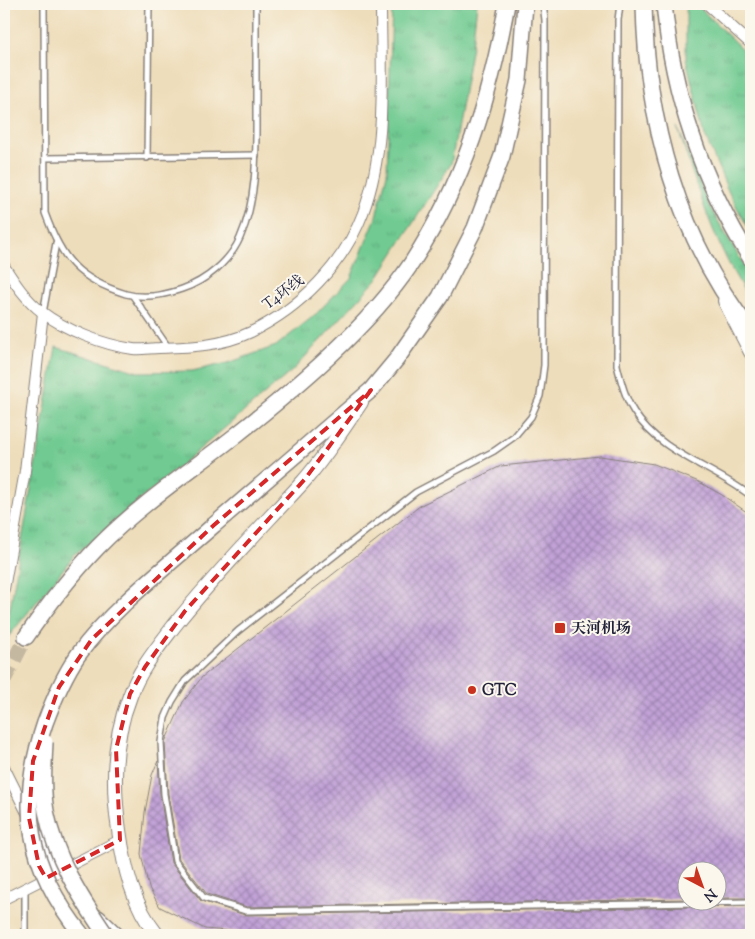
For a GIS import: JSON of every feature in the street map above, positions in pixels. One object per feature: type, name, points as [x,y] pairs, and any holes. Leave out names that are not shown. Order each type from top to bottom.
[{"type":"main road","points":[[26,637],[58,591],[98,546],[150,500],[236,435],[314,370],[376,308],[410,264],[450,196],[478,129],[497,60],[507,4]]},
{"type":"main road","points":[[157,935],[141,911],[134,896],[120,840],[115,782],[116,749],[130,694],[145,667],[186,611],[305,479],[371,390],[396,360],[440,297],[475,228],[490,192],[504,146],[519,80],[525,4]]},
{"type":"main road","points":[[644,4],[649,80],[672,178],[697,247],[751,352]]},
{"type":"main road","points":[[664,4],[674,75],[694,144],[718,203],[751,259]]},
{"type":"main road","points":[[717,284],[751,331]]},
{"type":"main road","points":[[70,935],[39,866],[33,842],[29,795],[33,761],[47,718],[68,670],[92,638],[214,524],[371,390]]},
{"type":"main road","points":[[47,718],[43,785],[46,810],[60,857],[84,902],[106,935]]},
{"type":"main road","points":[[39,866],[60,903],[82,935]]},
{"type":"main road","points":[[84,902],[116,935]]},
{"type":"street","name":"T4环线","points":[[4,266],[22,293],[43,313],[80,334],[133,349],[205,347],[251,332],[291,307],[319,283],[344,250],[363,214],[374,177],[380,144],[381,4]]},
{"type":"street","points":[[707,4],[751,44]]},
{"type":"street","points":[[4,589],[25,471],[43,313]]},
{"type":"street","points":[[4,768],[58,872]]},
{"type":"street","points":[[4,899],[120,840]]},
{"type":"lane","points":[[147,158],[149,4]]},
{"type":"lane","points":[[44,6],[45,213],[56,243],[76,269],[102,287],[133,296],[165,295],[196,284],[222,265],[240,238],[250,208],[256,155],[256,4]]},
{"type":"lane","points":[[543,4],[545,20],[544,355],[540,396],[531,417],[514,437],[494,451],[416,492],[238,632],[185,681],[165,718],[161,742],[164,794],[175,861],[204,898],[246,911],[751,902]]},
{"type":"lane","points":[[620,4],[618,20],[617,365],[623,390],[634,412],[651,431],[668,445],[751,496]]},
{"type":"lane","points":[[45,158],[256,155]]},
{"type":"lane","points":[[43,313],[56,243]]},
{"type":"lane","points":[[133,296],[169,348]]},
{"type":"lane","points":[[25,888],[25,935]]},
{"type":"highlighted area","points":[[371,390],[305,479],[185,611],[145,667],[130,694],[116,749],[120,840],[46,878],[39,866],[29,818],[33,761],[59,687],[92,639],[214,525]]},
{"type":"green space","points":[[392,4],[477,4],[472,46],[451,164],[377,279],[293,370],[74,556],[4,642],[56,347],[138,372],[192,371],[228,363],[276,346],[315,315],[351,278],[375,220],[387,174]]},
{"type":"green space","points":[[686,4],[696,4],[748,55],[751,233],[729,193],[705,136],[686,59]]},
{"type":"green space","points":[[678,128],[708,204],[751,277],[751,301],[738,281],[717,239]]},
{"type":"building","name":"GTC","points":[[600,456],[654,464],[699,482],[751,515],[751,898],[728,898],[728,862],[678,862],[678,899],[247,907],[207,894],[179,859],[168,794],[165,742],[183,702],[202,677],[421,505],[501,466]]},
{"type":"building","points":[[158,761],[160,794],[171,863],[201,901],[245,915],[678,907],[678,912],[728,912],[728,906],[751,906],[751,934],[239,932],[205,929],[160,907],[149,888],[141,854],[145,812],[152,775]]},
{"type":"tunnel","points":[[4,680],[26,637]]},
{"type":"place","name":"天河机场","points":[[560,628]]},
{"type":"place","name":"GTC","points":[[472,690]]}]
